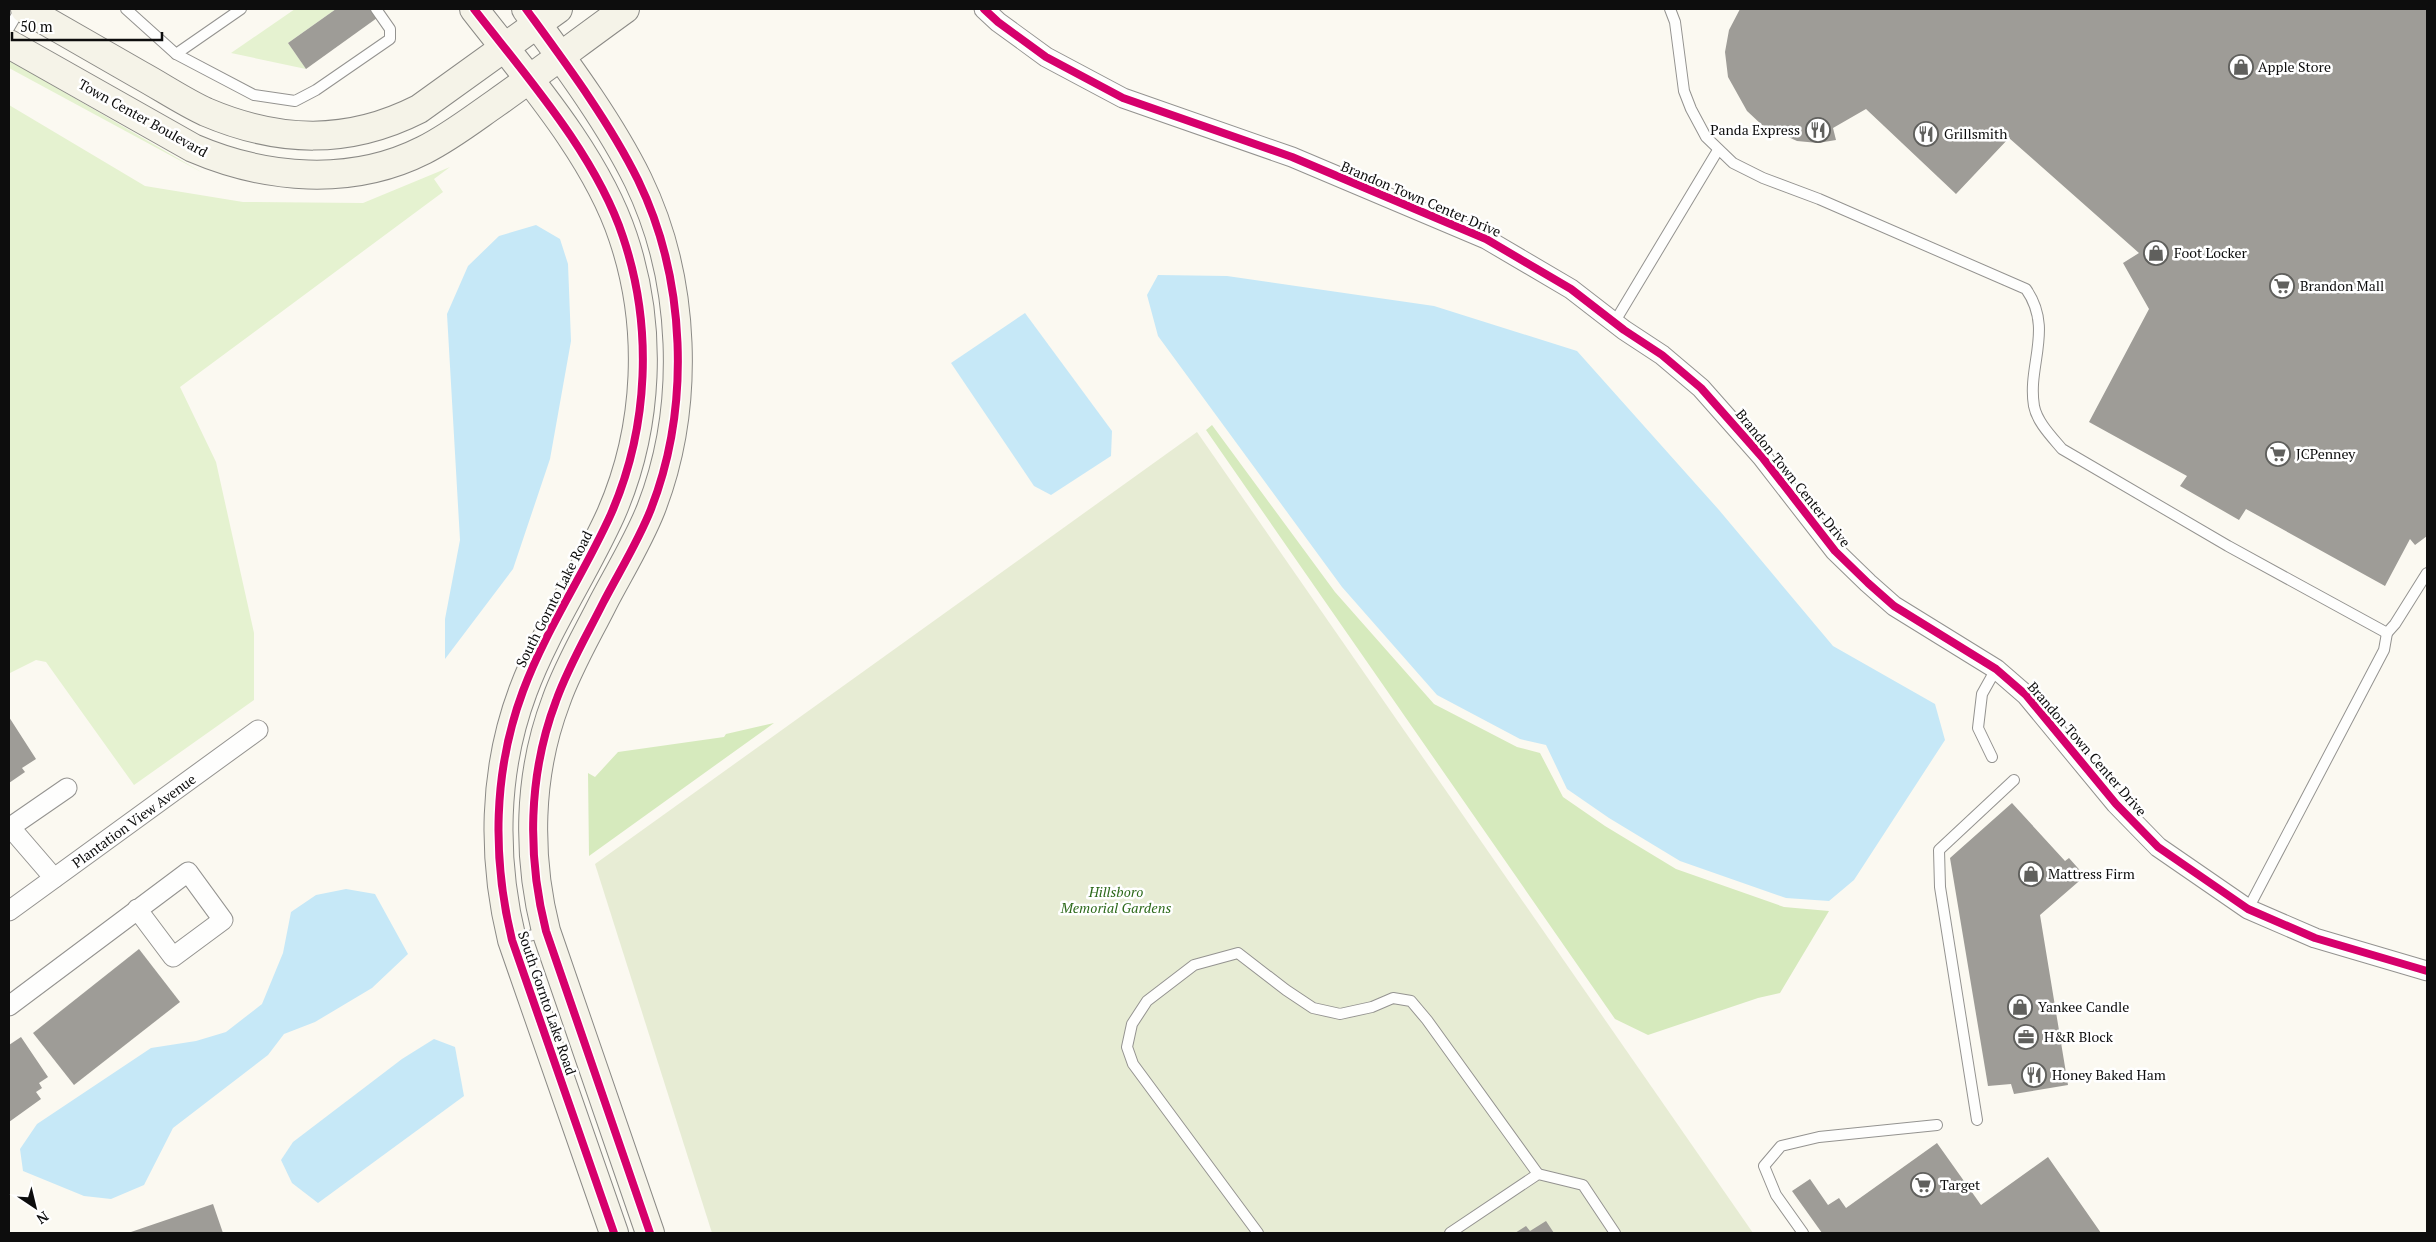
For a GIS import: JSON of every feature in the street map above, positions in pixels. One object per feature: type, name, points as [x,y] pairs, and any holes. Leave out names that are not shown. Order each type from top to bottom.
[{"type":"street","points":[[25,9],[204,112],[255,129],[306,137],[337,136],[396,120],[440,96],[504,48],[541,14]]},
{"type":"street","name":"South Gornto Lake Road","points":[[474,9],[580,151],[610,204],[623,235],[637,291],[643,350],[640,411],[632,447],[610,515],[534,663],[522,693],[508,742],[498,823],[502,890],[512,940],[614,1233]]},
{"type":"street","name":"Town Center Boulevard","points":[[9,44],[193,148],[224,161],[286,173],[330,175],[398,161],[445,139],[625,9]]},
{"type":"street","name":"Brandon Town Center Drive","points":[[984,9],[998,22],[1046,56],[1122,98],[1292,158],[1486,239],[1571,289],[1614,323],[1674,365],[1718,406],[1767,463],[1819,532],[1861,577],[1894,606],[1996,669],[2026,695],[2116,804],[2158,847],[2248,909],[2315,938],[2395,960],[2427,971]]},
{"type":"street","name":"South Gornto Lake Road","points":[[541,14],[560,57],[615,139],[648,202],[665,261],[673,299],[677,367],[675,405],[667,455],[650,510],[570,668],[556,701],[545,736],[534,798],[533,842],[536,884],[546,932],[650,1233]]},
{"type":"street","name":"Plantation View Avenue","points":[[9,911],[258,730]]},
{"type":"street","points":[[54,878],[10,828],[67,788]]},
{"type":"street","points":[[9,1006],[137,909],[188,872],[223,920],[173,957],[137,909]]},
{"type":"street","name":"Brandon Town Center Drive","points":[[2395,960],[2427,960]]},
{"type":"lane","points":[[9,28],[20,9]]},
{"type":"lane","points":[[126,9],[176,54],[254,95],[295,101],[316,90],[390,39],[390,29],[376,9]]},
{"type":"lane","points":[[176,54],[242,9]]},
{"type":"lane","points":[[1670,9],[1675,22],[1684,91],[1706,137],[1718,150],[1733,163],[1763,178],[1843,209],[2026,289],[2037,303],[2040,336],[2034,407],[2045,428],[2062,448],[2228,546],[2386,633]]},
{"type":"lane","points":[[1614,323],[1718,150]]},
{"type":"lane","points":[[2248,909],[2384,650],[2386,633],[2395,624],[2427,573]]},
{"type":"lane","points":[[1992,757],[1978,728],[1982,694],[1996,669]]},
{"type":"lane","points":[[1977,1120],[1940,887],[1938,850],[2014,780]]},
{"type":"lane","points":[[512,940],[546,932]]},
{"type":"lane","points":[[1258,1233],[1132,1064],[1126,1046],[1132,1024],[1147,1001],[1194,965],[1238,953],[1313,1008],[1340,1014],[1372,1007],[1393,998],[1411,1001],[1427,1020],[1538,1174],[1583,1185],[1615,1233]]},
{"type":"lane","points":[[1803,1233],[1776,1195],[1764,1166],[1781,1146],[1819,1137],[1937,1125]]},
{"type":"lane","points":[[1450,1233],[1538,1174]]},
{"type":"green space","points":[[295,9],[336,9],[288,43],[306,69],[231,53]]},
{"type":"green space","points":[[9,60],[203,173],[9,68]]},
{"type":"green space","points":[[9,105],[145,186],[243,202],[363,203],[450,167],[434,179],[443,192],[180,387],[216,462],[254,633],[254,700],[134,785],[46,662],[36,660],[10,673],[9,671]]},
{"type":"green space","points":[[1212,425],[1335,592],[1434,704],[1517,747],[1540,753],[1563,797],[1605,826],[1676,869],[1784,907],[1829,911],[1780,993],[1758,998],[1648,1035],[1615,1019],[1206,430]]},
{"type":"green space","name":"Hillsboro Memorial Gardens","points":[[1197,432],[1753,1233],[712,1233],[595,864]]},
{"type":"green space","points":[[774,723],[589,856],[588,773],[595,777],[618,752],[724,737],[726,734]]},
{"type":"water","points":[[536,225],[560,239],[568,264],[571,341],[550,459],[513,569],[445,659],[445,619],[460,540],[447,314],[468,266],[499,236]]},
{"type":"water","points":[[1158,275],[1227,276],[1434,306],[1577,351],[1719,510],[1833,646],[1935,704],[1945,740],[1854,880],[1829,901],[1786,898],[1680,861],[1609,818],[1567,789],[1546,745],[1520,739],[1437,695],[1342,587],[1158,336],[1147,295]]},
{"type":"water","points":[[1025,313],[1112,431],[1111,456],[1051,495],[1034,486],[951,363]]},
{"type":"water","points":[[346,889],[375,894],[408,954],[372,988],[315,1022],[284,1034],[268,1055],[173,1128],[144,1185],[111,1199],[84,1196],[23,1171],[20,1149],[37,1124],[151,1048],[196,1041],[226,1032],[262,1004],[283,953],[291,912],[316,895]]},
{"type":"water","points":[[434,1039],[455,1047],[464,1096],[318,1203],[292,1183],[281,1160],[293,1142],[402,1059]]},
{"type":"building","points":[[336,9],[370,9],[377,18],[306,69],[288,43]]},
{"type":"building","name":"Brandon Mall","points":[[1740,9],[2427,9],[2427,536],[2415,545],[2410,539],[2385,586],[2246,509],[2239,520],[2180,486],[2187,476],[2089,422],[2149,309],[2123,263],[2139,253],[2009,138],[1956,194],[1866,109],[1833,128],[1836,140],[1818,143],[1797,141],[1762,125],[1747,111],[1728,77],[1725,52],[1729,30]]},
{"type":"building","points":[[9,717],[36,759],[22,768],[25,772],[9,783]]},
{"type":"building","points":[[2012,803],[2065,861],[2069,858],[2085,876],[2040,915],[2068,1085],[2014,1094],[2011,1084],[1988,1086],[1950,858]]},
{"type":"building","points":[[139,949],[180,1002],[74,1085],[33,1033]]},
{"type":"building","points":[[21,1037],[48,1077],[39,1083],[42,1088],[36,1092],[41,1099],[9,1122],[9,1045]]},
{"type":"building","name":"Target","points":[[1937,1143],[1981,1205],[2048,1157],[2101,1233],[1822,1233],[1792,1191],[1810,1179],[1828,1205],[1839,1198],[1846,1208]]},
{"type":"building","points":[[213,1204],[223,1233],[128,1233]]},
{"type":"building","points":[[1546,1221],[1554,1233],[1515,1233],[1526,1226],[1530,1231]]},
{"type":"cycle path","points":[[474,9],[558,117],[596,176],[611,206],[623,237],[633,271],[639,306],[642,341],[639,412],[633,447],[624,481],[611,514],[532,668],[523,691],[513,721],[506,752],[501,783],[499,815],[501,878],[512,940],[614,1233]]},
{"type":"cycle path","points":[[526,9],[600,114],[638,180],[654,218],[666,259],[674,300],[678,343],[677,386],[673,428],[664,469],[646,521],[578,651],[556,701],[540,758],[533,816],[536,874],[546,931],[650,1233]]},
{"type":"cycle path","points":[[984,9],[998,22],[1046,57],[1123,98],[1292,157],[1486,239],[1571,289],[1624,330],[1662,355],[1701,388],[1762,457],[1835,551],[1868,583],[1894,606],[1996,669],[2026,695],[2116,804],[2158,847],[2248,909],[2315,938],[2427,971]]},
{"type":"place","name":"Apple Store","points":[[2241,67]]},
{"type":"place","name":"Panda Express","points":[[1818,130]]},
{"type":"place","name":"Grillsmith","points":[[1926,134]]},
{"type":"place","name":"Foot Locker","points":[[2156,253]]},
{"type":"place","name":"Brandon Mall","points":[[2282,286]]},
{"type":"place","name":"JCPenney","points":[[2278,454]]},
{"type":"place","name":"Mattress Firm","points":[[2031,874]]},
{"type":"place","name":"Yankee Candle","points":[[2020,1007]]},
{"type":"place","name":"H&R Block","points":[[2026,1037]]},
{"type":"place","name":"Honey Baked Ham","points":[[2034,1075]]},
{"type":"place","name":"Target","points":[[1923,1185]]}]
